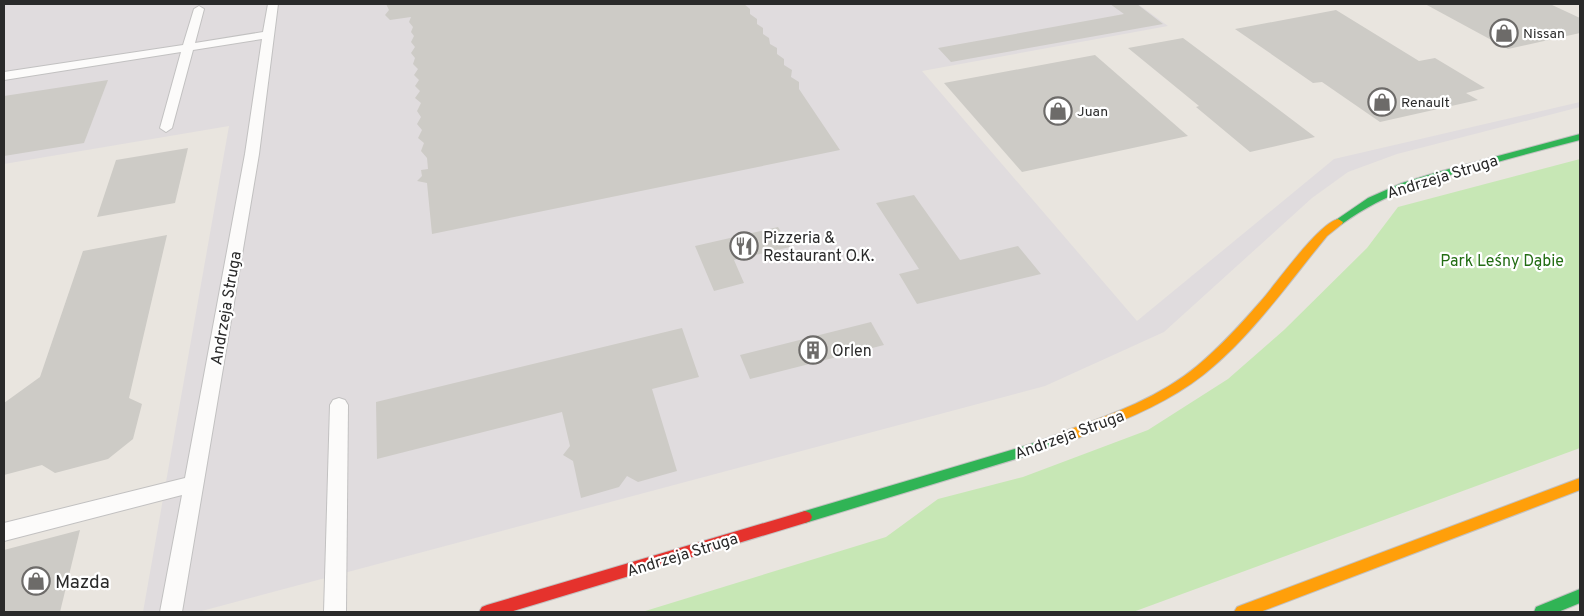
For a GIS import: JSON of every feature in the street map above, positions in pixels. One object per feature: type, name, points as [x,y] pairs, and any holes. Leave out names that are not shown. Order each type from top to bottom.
[{"type":"street","name":"Andrzeja Struga","points":[[487,612],[1029,450],[1118,418],[1168,392],[1200,371],[1228,345],[1323,234],[1358,206],[1410,182],[1580,137]]},
{"type":"street","points":[[1242,612],[1580,484]]},
{"type":"street","points":[[1541,612],[1580,596]]},
{"type":"lane","name":"Andrzeja Struga","points":[[171,612],[252,154],[273,4]]},
{"type":"lane","points":[[166,128],[199,9]]},
{"type":"lane","points":[[4,76],[268,35]]},
{"type":"lane","points":[[335,612],[339,405]]},
{"type":"lane","points":[[4,532],[194,484]]},
{"type":"shaded area","points":[[4,4],[1138,4],[1168,26],[922,71],[1137,321],[1334,159],[1580,102],[1580,107],[1397,154],[1348,172],[1312,198],[1164,332],[1045,386],[198,612],[143,612],[229,126],[4,164]]},
{"type":"green space","name":"Park Leśny Dąbie","points":[[1580,159],[1580,448],[1133,612],[642,612],[886,537],[938,499],[1023,477],[1148,430],[1228,379],[1284,330],[1367,248],[1398,207]]},
{"type":"building","points":[[386,4],[744,4],[750,9],[750,14],[757,19],[757,24],[763,28],[763,34],[769,38],[770,44],[777,48],[777,54],[784,59],[784,65],[792,70],[791,77],[799,82],[799,89],[840,150],[432,234],[427,183],[417,181],[422,176],[421,170],[428,169],[427,158],[421,151],[424,143],[418,138],[422,130],[417,124],[421,117],[417,111],[421,103],[415,98],[420,91],[415,86],[419,80],[414,75],[418,69],[413,64],[415,58],[411,53],[415,47],[411,42],[414,36],[411,32],[413,27],[409,22],[411,17],[390,20],[385,15],[389,10]]},
{"type":"building","points":[[1110,4],[1137,4],[1163,24],[951,62],[938,48],[1124,14]]},
{"type":"building","points":[[1425,4],[1550,4],[1580,18],[1580,33],[1508,49]]},
{"type":"building","points":[[1336,10],[1419,61],[1435,58],[1485,88],[1466,93],[1478,100],[1380,122],[1322,82],[1313,83],[1235,29]]},
{"type":"building","points":[[1183,38],[1315,137],[1250,152],[1196,107],[1199,106],[1128,48]]},
{"type":"building","points":[[1095,55],[1188,136],[1022,172],[944,83]]},
{"type":"building","points":[[108,80],[84,143],[4,156],[4,96]]},
{"type":"building","points":[[188,148],[175,203],[97,217],[116,160]]},
{"type":"building","points":[[914,195],[960,260],[1018,246],[1041,274],[917,304],[899,274],[919,269],[876,203]]},
{"type":"building","points":[[778,227],[790,247],[734,260],[744,283],[714,291],[695,246]]},
{"type":"building","points":[[167,235],[129,398],[142,404],[133,439],[108,459],[55,473],[42,465],[4,475],[4,403],[40,377],[83,251]]},
{"type":"building","name":"Orlen","points":[[871,322],[884,345],[750,379],[740,355]]},
{"type":"building","points":[[682,328],[699,377],[652,389],[677,471],[638,482],[627,476],[619,487],[581,498],[573,461],[563,455],[570,446],[562,412],[377,459],[376,402]]},
{"type":"building","name":"Mazda","points":[[80,530],[60,612],[4,612],[4,550]]},
{"type":"traffic: fast","points":[[1338,222],[1371,200],[1423,179],[1580,137]]},
{"type":"traffic: fast","points":[[805,517],[1029,450],[1073,434]]},
{"type":"traffic: fast","points":[[1541,612],[1580,596]]},
{"type":"traffic: slow","points":[[1073,434],[1140,407],[1187,381],[1201,370],[1234,339],[1265,305],[1323,234],[1338,222]]},
{"type":"traffic: slow","points":[[1242,612],[1580,484]]},
{"type":"traffic: jam","points":[[487,612],[805,517]]},
{"type":"place","name":"Nissan","points":[[1504,33]]},
{"type":"place","name":"Renault","points":[[1382,102]]},
{"type":"place","name":"Juan","points":[[1058,111]]},
{"type":"place","name":"Pizzeria & Restaurant O.K.","points":[[744,246]]},
{"type":"place","name":"Orlen","points":[[813,350]]},
{"type":"place","name":"Mazda","points":[[36,581]]}]
